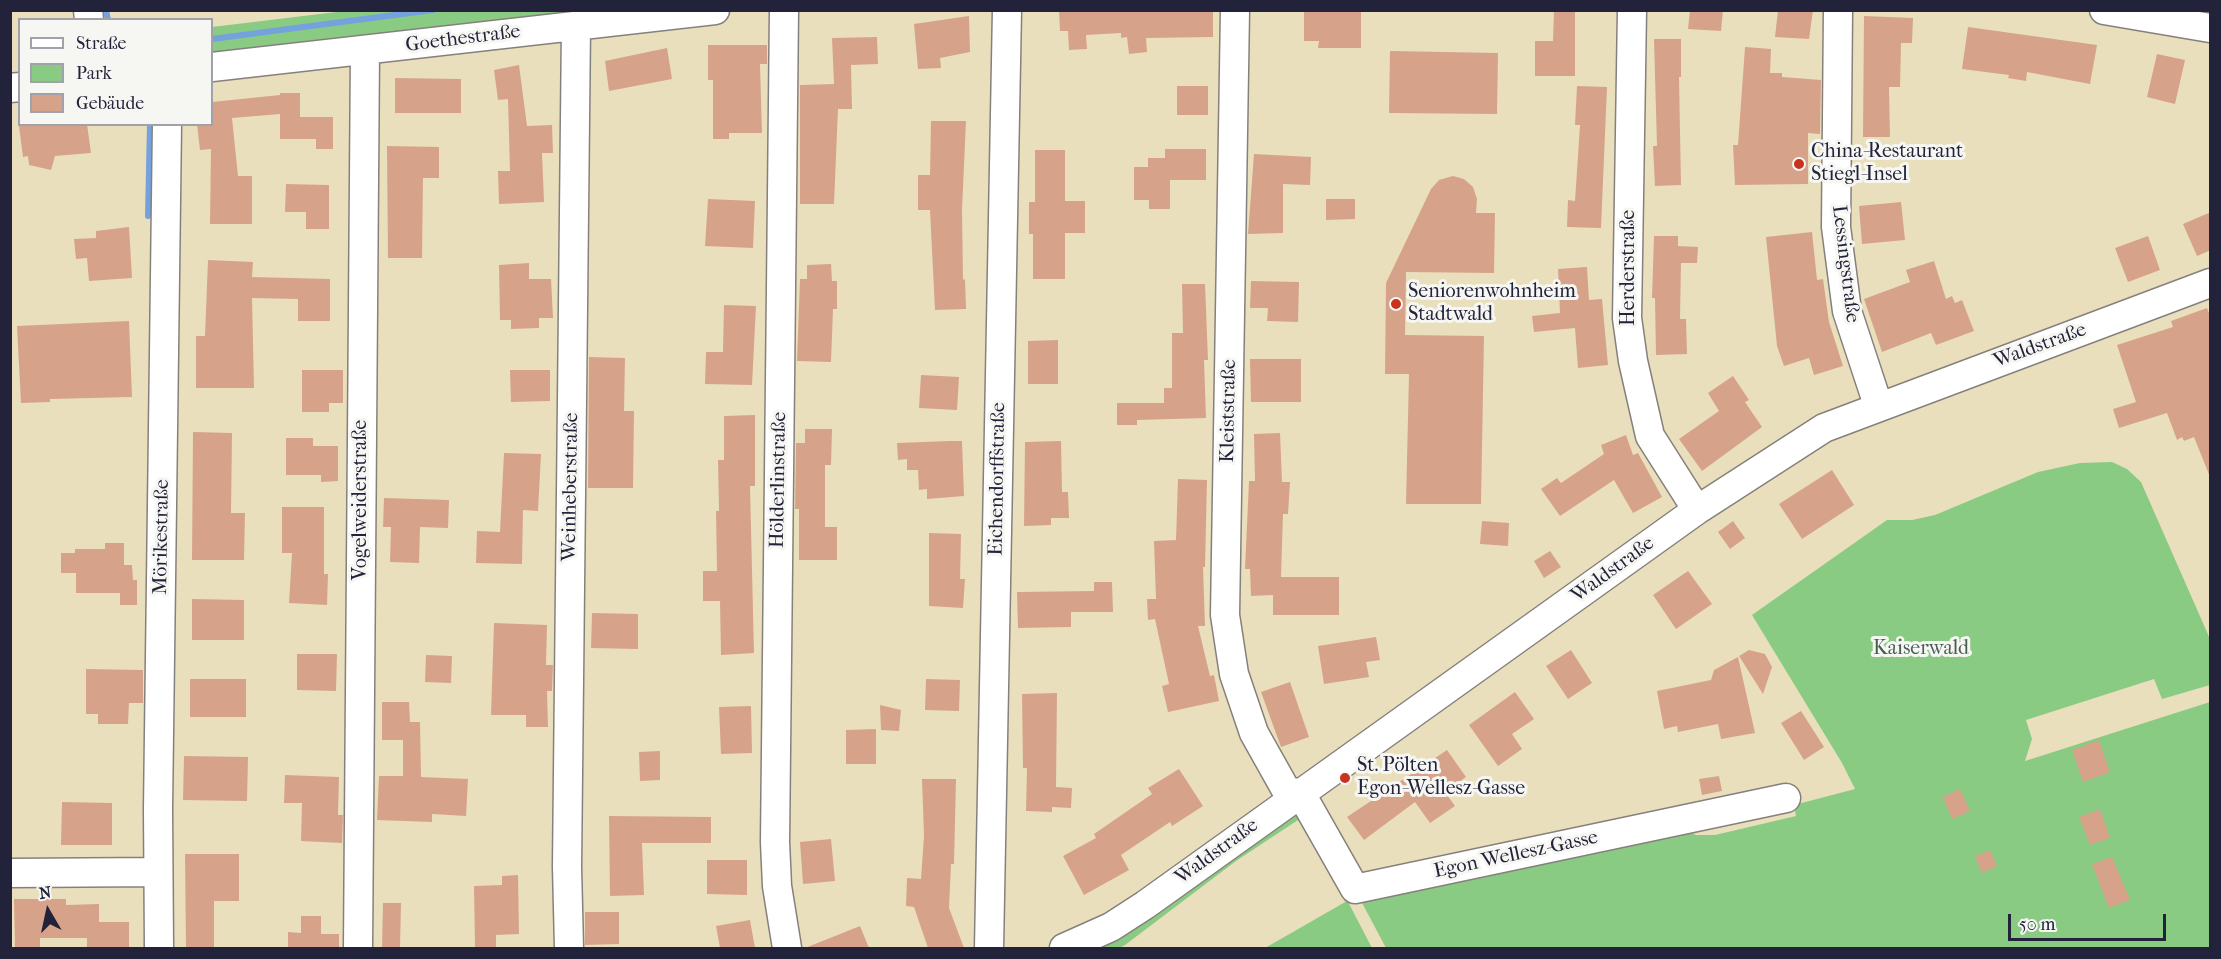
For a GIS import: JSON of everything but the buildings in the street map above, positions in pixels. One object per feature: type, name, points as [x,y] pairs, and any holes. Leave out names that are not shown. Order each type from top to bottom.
[{"type":"street","name":"Goethestraße","points":[[213,67],[715,10]]},
{"type":"street","name":"Hölderlinstraße","points":[[784,10],[775,842],[777,886],[787,948]]},
{"type":"street","name":"Eichendorffstraße","points":[[989,948],[1007,10]]},
{"type":"street","name":"Kleiststraße","points":[[1235,10],[1226,615],[1234,674],[1254,733],[1295,795]]},
{"type":"street","name":"Herderstraße","points":[[1632,10],[1627,318],[1633,362],[1650,436],[1697,510]]},
{"type":"street","name":"Lessingstraße","points":[[1838,10],[1836,227],[1847,310],[1878,405]]},
{"type":"street","points":[[2104,10],[2211,28]]},
{"type":"street","name":"Weinheberstraße","points":[[569,948],[567,867],[576,26]]},
{"type":"street","name":"Vogelweiderstraße","points":[[358,948],[365,51]]},
{"type":"street","name":"Mörikestraße","points":[[159,948],[167,126]]},
{"type":"street","name":"Waldstraße","points":[[1064,948],[1111,927],[1145,905],[1295,795],[1697,510],[1824,428],[1878,405],[2211,283]]},
{"type":"street","name":"Egon Wellesz-Gasse","points":[[1295,795],[1354,889],[1786,798]]},
{"type":"street","points":[[10,873],[158,872]]},
{"type":"green space","points":[[353,10],[592,11],[213,53],[213,27]]},
{"type":"green space","name":"Kaiserwald","points":[[2112,462],[2127,469],[2141,482],[2210,639],[2210,685],[2162,699],[2154,679],[2026,720],[2032,739],[2025,761],[2210,702],[2210,948],[1386,948],[1360,899],[1686,830],[1696,835],[1715,835],[1796,816],[1794,805],[1855,789],[1842,763],[1752,615],[1887,520],[1912,520],[1935,515],[2038,472],[2080,463]]},
{"type":"green space","points":[[1291,811],[1303,815],[1372,948],[1265,948],[1347,901],[1298,820],[1236,861],[1125,945],[1119,948],[1092,948]]},
{"type":"waterway","points":[[106,10],[108,18]]},
{"type":"waterway","points":[[213,39],[433,10]]},
{"type":"waterway","points":[[148,216],[150,126]]},
{"type":"place","name":"China-Restaurant Stiegl-Insel","points":[[1799,164]]},
{"type":"place","name":"Seniorenwohnheim Stadtwald","points":[[1396,304]]},
{"type":"place","name":"St. Pölten Egon-Wellesz-Gasse","points":[[1345,778]]}]
